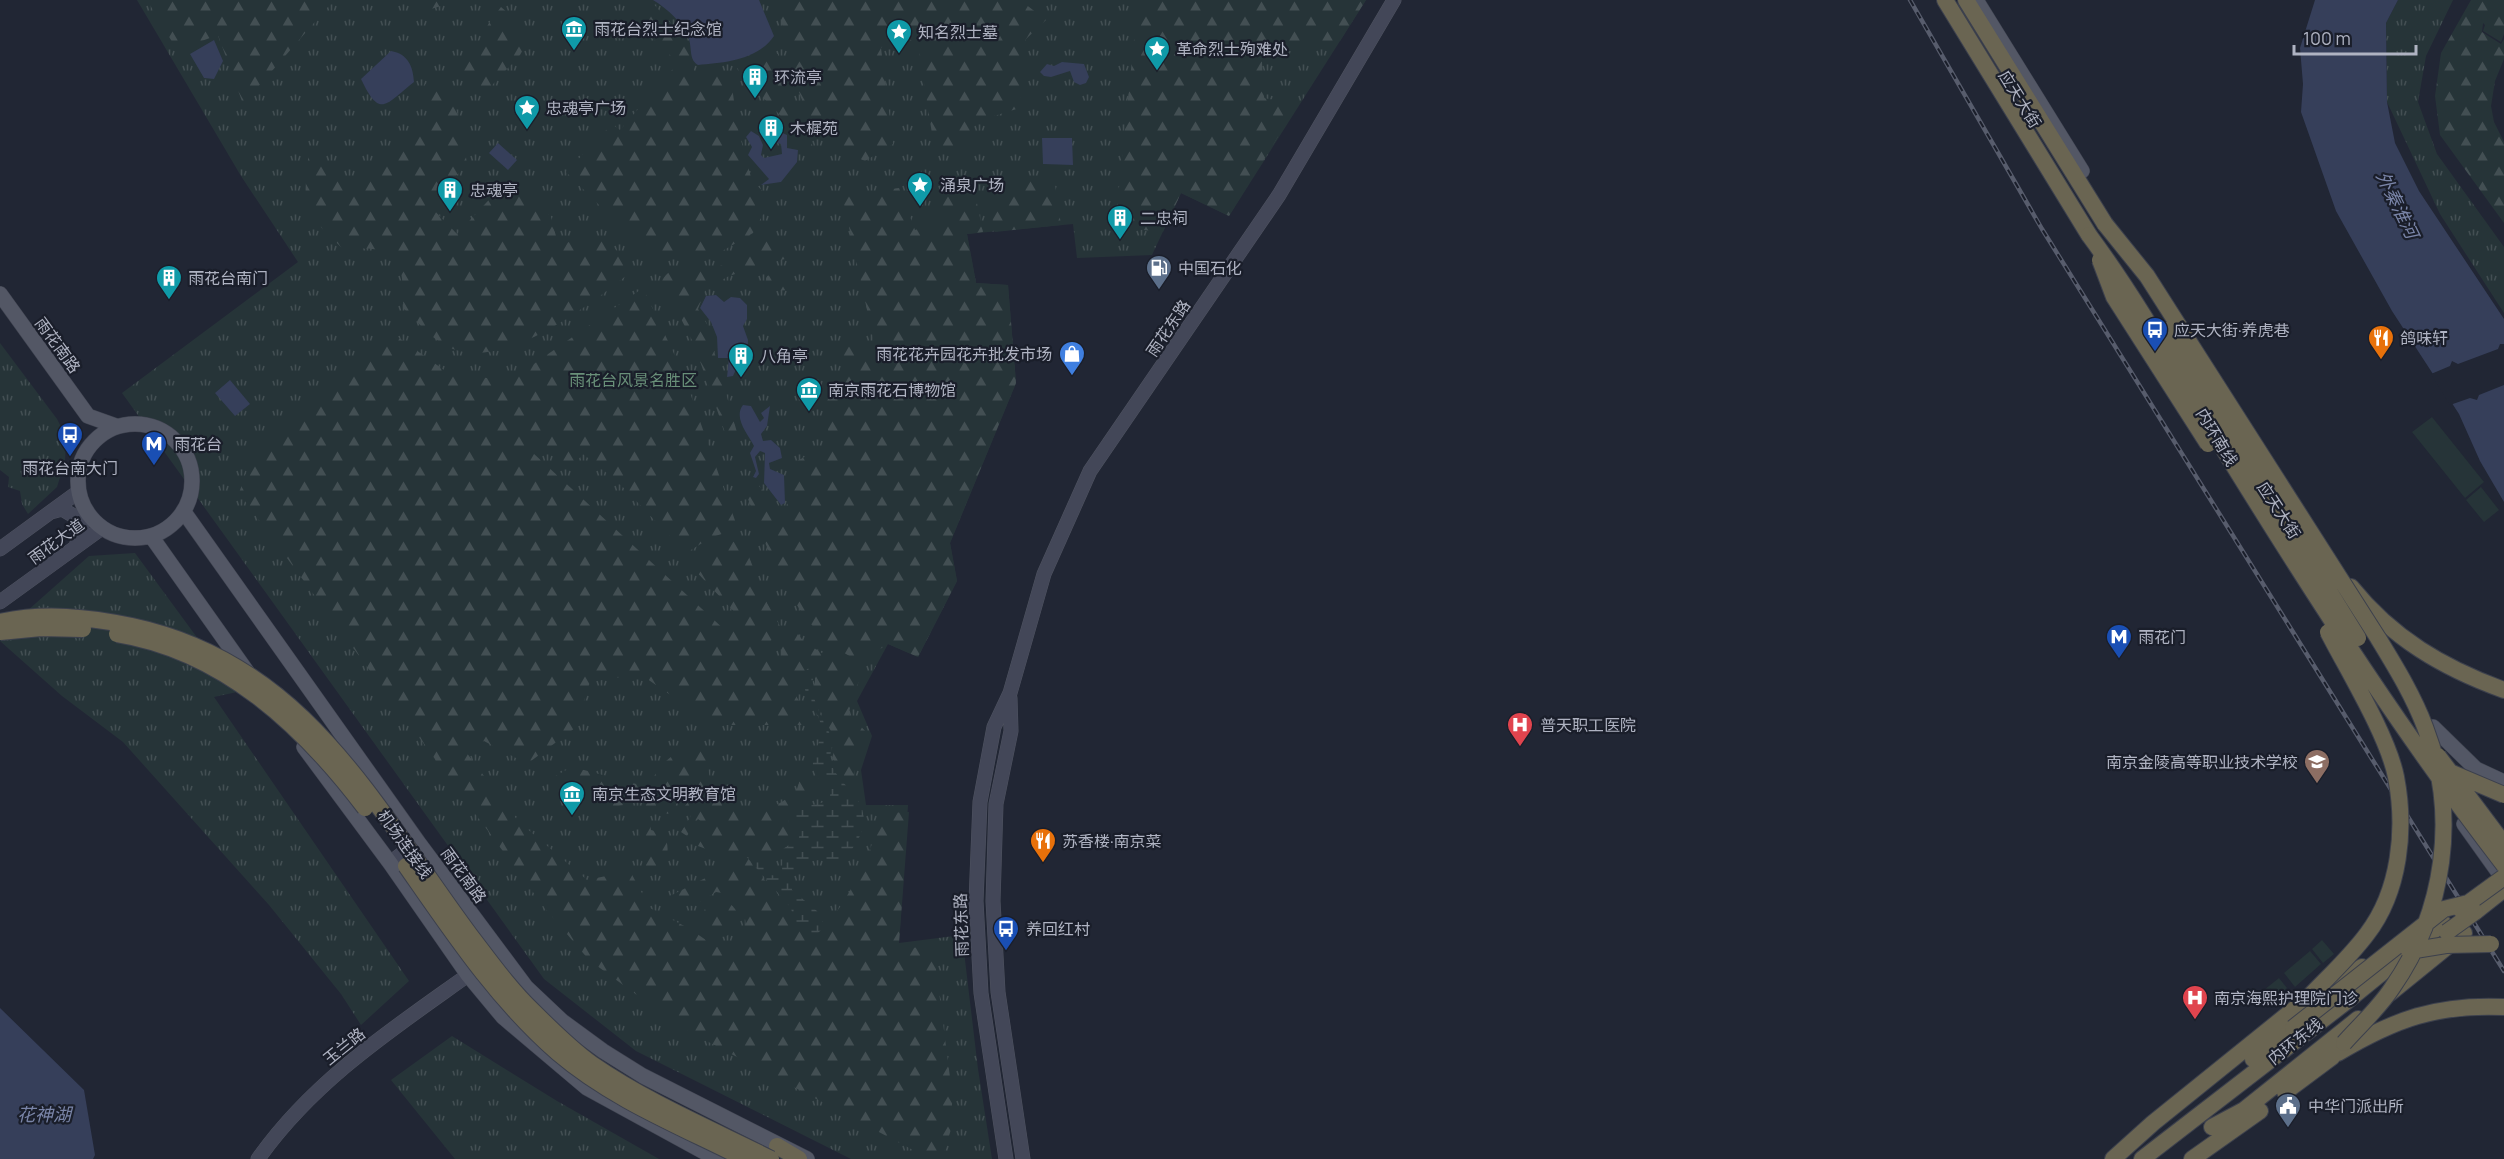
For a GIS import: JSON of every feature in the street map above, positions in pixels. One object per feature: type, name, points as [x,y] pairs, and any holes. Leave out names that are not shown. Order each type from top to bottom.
[{"type":"highway","name":"内环南线","points":[[1945,0],[2089,234],[2126,286],[2240,475],[2370,678],[2497,864]]},
{"type":"highway","name":"内环南线","points":[[1966,0],[2373,663],[2461,788],[2504,844]]},
{"type":"highway","points":[[2105,224],[2147,276],[2389,656],[2425,727],[2438,771],[2444,832],[2439,887],[2428,922],[2392,989],[2332,1057]]},
{"type":"highway","points":[[2089,234],[2114,297],[2360,682],[2411,744],[2450,772],[2504,795]]},
{"type":"highway","points":[[2321,550],[2354,591],[2390,629],[2435,660],[2464,676],[2504,690]]},
{"type":"highway","name":"机场连接线","points":[[0,622],[38,616],[77,618],[148,630],[175,638],[234,665],[270,689],[298,712],[334,748],[499,973],[531,1009],[592,1063],[672,1110],[774,1152],[799,1159]]},
{"type":"highway","name":"机场连接线","points":[[0,632],[79,628],[123,635],[157,644],[196,660],[234,679],[264,700],[339,774],[497,993],[536,1033],[560,1054],[625,1099],[745,1159]]},
{"type":"highway","points":[[2113,1159],[2153,1123],[2308,998],[2368,933],[2388,896],[2398,857],[2400,820],[2395,775],[2378,732],[2328,632]]},
{"type":"highway","name":"内环东线","points":[[2159,1159],[2504,879]]},
{"type":"highway","name":"内环东线","points":[[2142,1159],[2471,907],[2504,889]]},
{"type":"highway","points":[[2198,1106],[2210,1092],[2444,909],[2471,907],[2464,933],[2244,1110],[2212,1127]]},
{"type":"highway","points":[[2308,998],[2362,967],[2418,948],[2446,945],[2504,946]]},
{"type":"highway","points":[[2187,1156],[2332,1057],[2379,1028],[2418,1015],[2479,1006],[2504,1007]]},
{"type":"main road","name":"雨花东路","points":[[1006,1159],[981,993],[976,901],[980,802],[994,727],[1010,693],[1044,574],[1090,471],[1279,195],[1394,0]]},
{"type":"main road","name":"应天大街","points":[[1937,0],[2322,612],[2497,864],[2504,879]]},
{"type":"main road","name":"应天大街","points":[[1976,0],[2268,480],[2372,642]]},
{"type":"main road","name":"雨花南路","points":[[0,294],[88,416]]},
{"type":"main road","points":[[89,445],[88,416],[116,426]]},
{"type":"main road","points":[[133,423],[150,425],[165,432],[178,443],[188,458],[192,476],[191,495],[184,512],[164,531],[151,536],[134,538],[117,536],[102,528],[83,506],[78,492],[79,468],[89,445],[101,434],[116,426],[133,423]]},
{"type":"main road","name":"雨花大道","points":[[0,549],[78,492]]},
{"type":"main road","points":[[51,512],[62,509],[79,519],[82,528],[76,546]]},
{"type":"main road","name":"雨花南路","points":[[184,512],[418,842],[520,980],[562,1021],[643,1076],[774,1152],[807,1159]]},
{"type":"main road","name":"雨花大道","points":[[0,602],[102,528]]},
{"type":"main road","points":[[151,536],[235,657],[390,863],[468,975],[503,1017],[587,1088],[717,1159]]},
{"type":"main road","name":"雨花东路","points":[[1010,693],[1011,731],[996,804],[993,901],[998,992],[1023,1159]]},
{"type":"main road","points":[[2433,727],[2476,769],[2504,782]]},
{"type":"main road","points":[[390,863],[418,842]]},
{"type":"main road","points":[[2497,864],[2504,852]]},
{"type":"main road","name":"玉兰路","points":[[258,1159],[277,1132],[311,1095],[364,1050],[468,975]]},
{"type":"green space","name":"雨花台风景名胜区","points":[[137,0],[1366,0],[1229,216],[1181,193],[1152,255],[1077,258],[1073,224],[967,234],[976,283],[1008,285],[1016,383],[950,543],[957,581],[918,657],[888,644],[857,701],[872,736],[861,770],[866,805],[908,805],[899,943],[962,935],[978,1069],[992,1159],[851,1159],[636,1051],[544,979],[122,393],[298,262],[241,176]]},
{"type":"green space","points":[[147,0],[334,0],[243,104],[218,35],[177,50]]},
{"type":"green space","points":[[420,0],[447,0],[441,6],[421,12],[414,6]]},
{"type":"green space","points":[[777,0],[1020,0],[1046,20],[1026,39],[1020,108],[975,122],[970,148],[935,153],[918,44],[897,33],[881,48],[893,144],[865,161],[831,146],[819,133],[809,116],[789,57]]},
{"type":"green space","points":[[1138,0],[1366,0],[1340,41],[1261,45],[1264,98],[1298,104],[1229,216],[1181,193],[1163,232],[1115,227]]},
{"type":"green space","points":[[2398,0],[2453,0],[2426,56],[2418,102],[2437,154],[2504,247],[2504,313],[2440,214],[2387,102],[2386,23]]},
{"type":"green space","points":[[2471,0],[2504,0],[2504,34],[2501,42],[2483,31],[2485,25],[2483,23],[2482,32],[2501,44],[2504,39],[2504,59],[2495,81],[2491,106],[2494,122],[2504,142],[2504,223],[2440,135],[2435,96],[2441,53]]},
{"type":"green space","points":[[651,1],[690,45],[694,72],[730,73],[738,129],[752,181],[771,199],[753,233],[724,250],[680,255],[645,251],[566,172],[612,124],[620,130],[678,63],[634,20]]},
{"type":"green space","points":[[501,7],[516,20],[509,28],[526,44],[520,55],[482,96],[462,73],[489,23]]},
{"type":"green space","points":[[778,54],[789,94],[813,147],[809,152],[803,149],[788,124],[768,102],[745,85],[737,68]]},
{"type":"green space","points":[[432,82],[442,89],[455,107],[462,129],[467,164],[429,205],[457,234],[500,188],[512,199],[523,188],[551,217],[558,244],[604,236],[633,270],[573,315],[523,342],[498,350],[475,353],[453,349],[439,342],[403,308],[402,278],[394,258],[375,249],[344,250],[318,224],[307,206],[309,148],[349,185],[391,159],[431,115],[421,93],[424,85]]},
{"type":"green space","points":[[1054,178],[1061,225],[995,232],[985,184]]},
{"type":"green space","points":[[899,188],[915,230],[938,221],[934,192],[974,189],[983,232],[967,234],[976,283],[1008,285],[1016,383],[950,543],[957,581],[918,657],[888,644],[877,651],[870,650],[862,663],[828,642],[796,603],[775,564],[741,481],[752,479],[785,512],[797,461],[829,444],[826,398],[844,380],[841,348],[874,342],[842,195]]},
{"type":"green space","points":[[773,233],[785,259],[765,267],[753,284],[743,282],[740,273],[731,275],[706,288],[698,309],[715,338],[714,351],[740,443],[729,444],[694,344],[661,280],[673,268],[706,268],[728,264],[747,254]]},
{"type":"green space","points":[[786,267],[791,290],[768,291],[766,278],[775,269]]},
{"type":"green space","points":[[643,288],[683,373],[738,529],[712,537],[686,553],[618,482],[583,454],[570,469],[542,444],[533,453],[727,632],[741,619],[689,564],[715,547],[742,539],[767,603],[781,628],[767,646],[799,701],[802,725],[714,725],[640,674],[590,682],[575,728],[527,764],[484,741],[466,752],[518,821],[587,880],[630,871],[650,908],[690,929],[716,947],[734,945],[747,935],[743,901],[735,895],[716,892],[693,906],[673,904],[670,896],[727,867],[719,857],[720,843],[712,835],[706,849],[698,846],[703,823],[698,819],[687,836],[681,832],[691,816],[682,809],[693,797],[698,802],[703,798],[697,786],[673,782],[669,788],[681,798],[668,814],[663,812],[662,805],[658,803],[649,817],[651,830],[663,833],[666,839],[667,856],[663,866],[655,875],[646,875],[642,860],[640,826],[646,793],[653,778],[675,754],[690,747],[696,747],[704,752],[710,778],[715,785],[735,804],[752,812],[769,809],[796,792],[803,770],[806,769],[815,784],[802,802],[783,813],[785,825],[795,831],[793,839],[779,850],[770,852],[770,866],[766,867],[763,856],[751,851],[746,852],[755,870],[791,908],[795,925],[817,933],[829,921],[849,893],[886,813],[909,812],[899,943],[912,948],[933,945],[952,1093],[952,1126],[942,1159],[930,1159],[682,1028],[589,960],[544,907],[239,493],[254,451],[395,335],[444,370],[487,378],[528,368]]},
{"type":"green space","points":[[0,343],[57,419],[66,437],[65,461],[57,487],[28,514],[22,504],[20,491],[8,487],[9,477],[0,470]]},
{"type":"green space","points":[[2432,417],[2484,482],[2465,498],[2412,432]]},
{"type":"green space","points":[[2481,487],[2499,510],[2484,522],[2466,500]]},
{"type":"green space","points":[[135,553],[237,692],[214,697],[409,981],[361,1025],[341,994],[269,905],[123,742],[62,696],[0,641],[0,635],[89,556]]},
{"type":"green space","points":[[791,625],[807,646],[786,662],[781,648]]},
{"type":"green space","points":[[814,648],[861,678],[852,695],[849,714],[867,733],[850,785],[832,758],[837,742],[819,708],[815,691],[816,670],[811,665],[806,668],[800,683],[788,668]]},
{"type":"green space","points":[[811,668],[814,671],[815,700],[834,743],[830,758],[834,770],[860,805],[864,819],[860,836],[845,858],[807,862],[794,870],[791,878],[792,890],[817,911],[825,926],[817,934],[803,934],[795,925],[791,908],[745,855],[751,851],[760,857],[770,875],[778,876],[782,872],[783,849],[799,838],[800,827],[789,823],[788,817],[808,806],[829,801],[831,791],[817,777],[813,765],[821,725],[806,693],[805,678],[807,669]]},
{"type":"green space","points":[[568,769],[584,770],[640,785],[634,803],[598,810],[588,793],[566,791],[555,797],[549,791],[552,778]]},
{"type":"green space","points":[[720,901],[733,906],[738,919],[733,932],[720,937],[707,932],[702,919],[707,906]]},
{"type":"green space","points":[[2322,940],[2334,954],[2323,963],[2312,949]]},
{"type":"green space","points":[[2310,951],[2321,964],[2295,987],[2284,973]]},
{"type":"green space","points":[[2279,978],[2287,988],[2267,1005],[2259,994]]},
{"type":"green space","points":[[452,1036],[557,1101],[659,1159],[455,1159],[391,1080]]},
{"type":"water","points":[[653,0],[759,0],[774,36],[759,50],[740,59],[698,65],[692,57],[689,39],[683,27],[670,12]]},
{"type":"water","name":"外秦淮河","points":[[2315,0],[2398,0],[2386,23],[2387,102],[2395,143],[2419,191],[2504,319],[2504,502],[2480,461],[2459,414],[2392,311],[2336,211],[2301,112],[2303,84],[2300,48]]},
{"type":"water","points":[[214,40],[223,61],[214,79],[204,78],[190,54]]},
{"type":"water","points":[[391,51],[402,55],[409,62],[414,82],[389,102],[378,104],[373,100],[361,79]]},
{"type":"water","points":[[1062,62],[1084,64],[1089,77],[1086,83],[1080,85],[1074,82],[1070,71],[1051,77],[1044,76],[1040,72],[1047,64],[1054,66]]},
{"type":"water","points":[[751,131],[759,136],[763,145],[761,155],[764,158],[782,154],[781,144],[770,141],[778,131],[787,135],[787,148],[798,150],[797,162],[781,182],[761,185],[769,179],[748,155],[752,147],[746,137]]},
{"type":"water","points":[[1042,138],[1072,138],[1073,165],[1043,164]]},
{"type":"water","points":[[498,143],[517,160],[508,170],[489,153]]},
{"type":"water","points":[[716,295],[724,302],[731,297],[740,298],[747,305],[747,319],[743,326],[748,340],[747,365],[738,365],[733,376],[727,377],[729,358],[718,358],[717,337],[711,322],[700,308],[706,296]]},
{"type":"water","points":[[230,380],[250,404],[235,416],[215,393]]},
{"type":"water","points":[[743,405],[751,406],[760,422],[764,418],[761,413],[770,406],[767,426],[761,434],[763,441],[771,440],[780,448],[782,458],[769,463],[770,469],[784,475],[785,503],[781,505],[764,483],[765,453],[760,451],[755,457],[759,474],[756,478],[753,477],[756,471],[750,453],[754,446],[741,421],[740,410]]},
{"type":"water","name":"花神湖","points":[[0,1008],[84,1090],[95,1155],[93,1159],[0,1159]]},
{"type":"pier","points":[[2500,344],[2504,344],[2504,385],[2479,395],[2477,400],[2470,398],[2450,405],[2431,374],[2450,366],[2452,361],[2458,364],[2498,349]]},
{"type":"railway","points":[[1910,0],[2042,229],[2504,971]]},
{"type":"place","name":"雨花台烈士纪念馆","points":[[574,52]]},
{"type":"place","name":"知名烈士墓","points":[[899,55]]},
{"type":"place","name":"革命烈士殉难处","points":[[1157,72]]},
{"type":"place","name":"环流亭","points":[[755,100]]},
{"type":"place","name":"忠魂亭广场","points":[[527,131]]},
{"type":"place","name":"木樨苑","points":[[771,151]]},
{"type":"place","name":"涌泉广场","points":[[920,208]]},
{"type":"place","name":"忠魂亭","points":[[450,213]]},
{"type":"place","name":"二忠祠","points":[[1120,241]]},
{"type":"place","name":"中国石化","points":[[1159,291]]},
{"type":"place","name":"雨花台南门","points":[[169,301]]},
{"type":"place","name":"应天大街·养虎巷","points":[[2155,353]]},
{"type":"place","name":"鸽味轩","points":[[2381,361]]},
{"type":"place","name":"雨花花卉园花卉批发市场","points":[[1072,377]]},
{"type":"place","name":"八角亭","points":[[741,379]]},
{"type":"place","name":"南京雨花石博物馆","points":[[809,413]]},
{"type":"place","name":"雨花台南大门","points":[[70,458]]},
{"type":"place","name":"雨花台","points":[[154,467]]},
{"type":"place","name":"雨花门","points":[[2119,660]]},
{"type":"place","name":"普天职工医院","points":[[1520,748]]},
{"type":"place","name":"南京金陵高等职业技术学校","points":[[2317,785]]},
{"type":"place","name":"南京生态文明教育馆","points":[[572,817]]},
{"type":"place","name":"苏香楼·南京菜","points":[[1043,864]]},
{"type":"place","name":"养回红村","points":[[1006,952]]},
{"type":"place","name":"南京海熙护理院门诊","points":[[2195,1021]]},
{"type":"place","name":"中华门派出所","points":[[2288,1129]]}]
